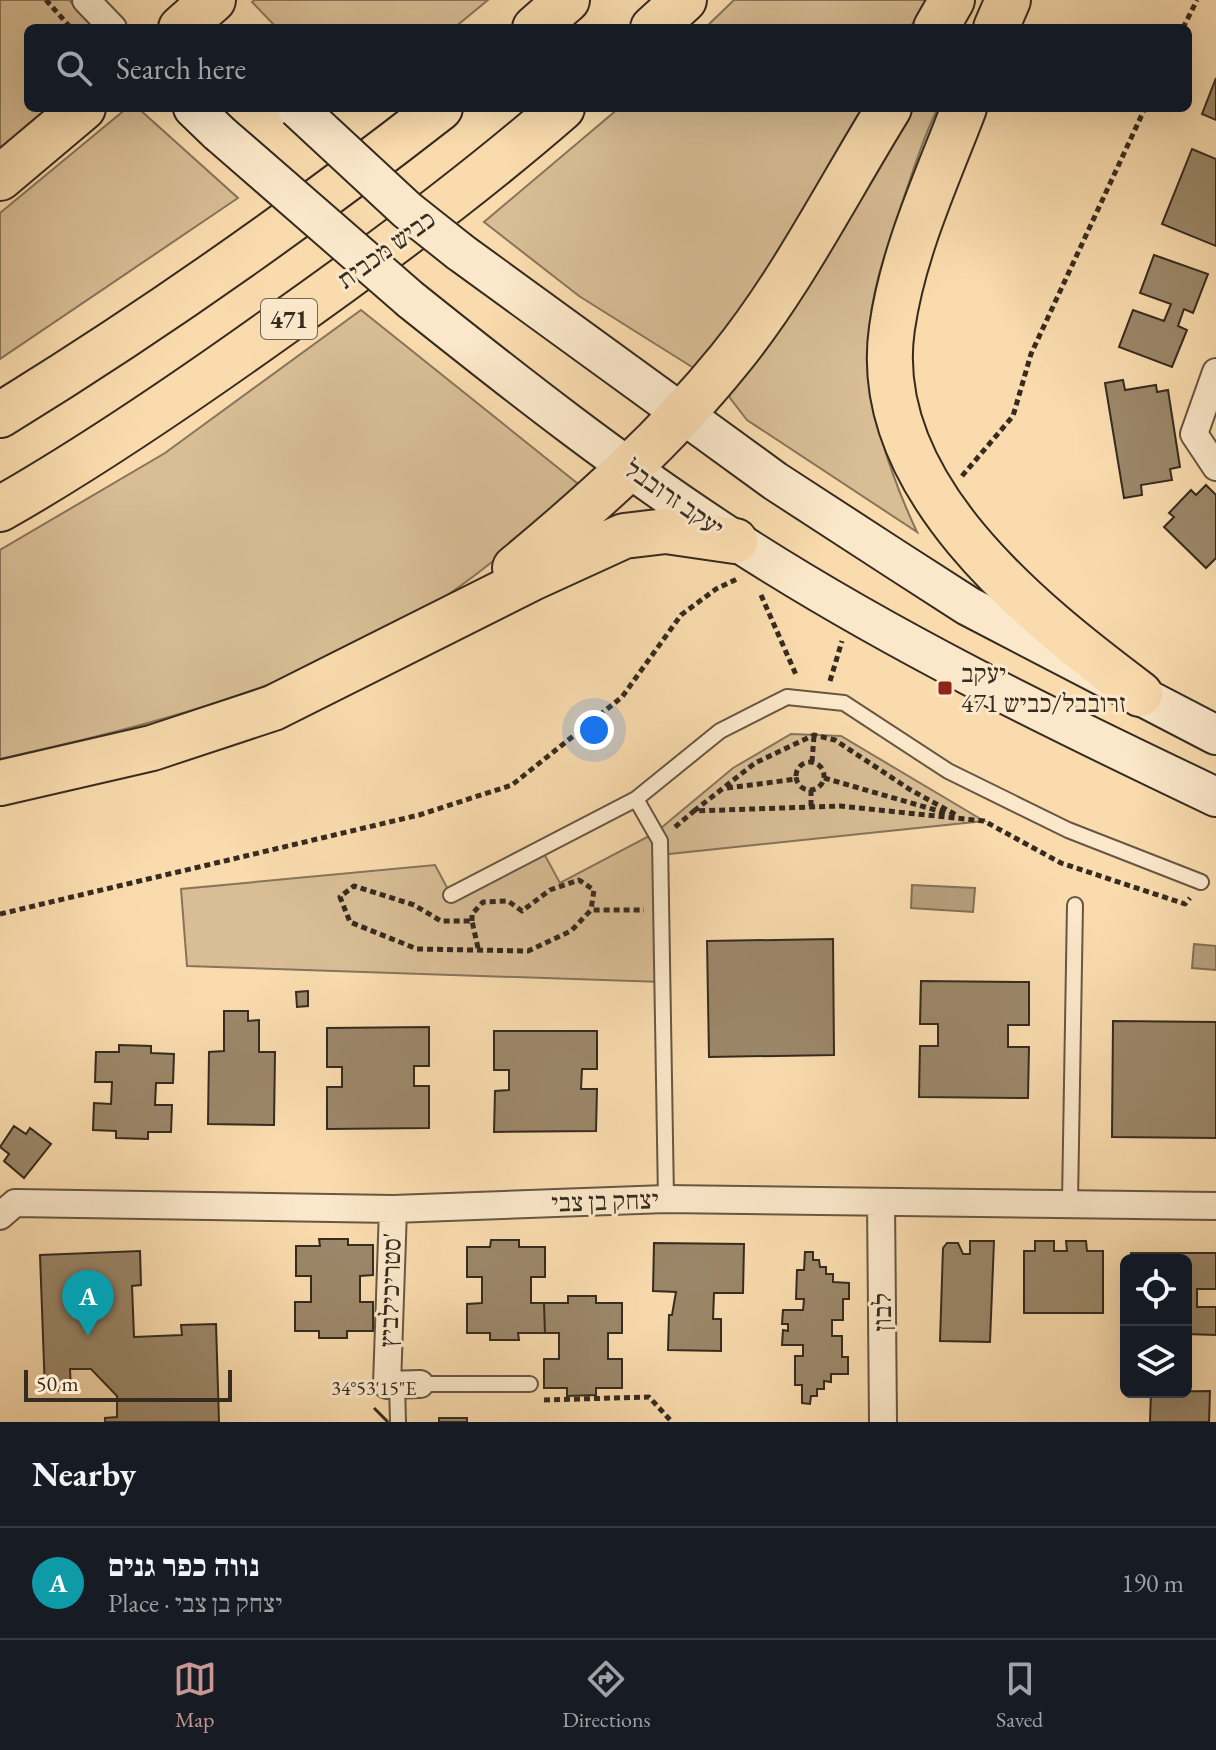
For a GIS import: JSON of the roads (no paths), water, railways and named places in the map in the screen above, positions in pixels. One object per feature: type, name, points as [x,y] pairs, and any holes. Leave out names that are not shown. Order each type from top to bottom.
[{"type":"highway","points":[[540,24],[567,0]]},
{"type":"highway","points":[[657,24],[684,0]]},
{"type":"highway","points":[[938,24],[952,0]]},
{"type":"highway","points":[[998,24],[1008,0]]},
{"type":"highway","points":[[0,178],[78,112]]},
{"type":"highway","points":[[0,415],[129,334],[246,254],[435,112]]},
{"type":"highway","name":"כביש מכבית","points":[[0,509],[139,423],[387,250],[467,189],[557,112]]},
{"type":"highway","points":[[412,638],[510,572],[631,469],[682,414],[759,320],[887,112]]},
{"type":"highway","points":[[962,112],[915,237],[891,330],[896,401],[907,438],[940,501],[999,578],[1052,628],[1140,694]]},
{"type":"highway","points":[[0,783],[95,763],[230,724],[319,688],[412,638],[624,536],[666,531],[743,557]]},
{"type":"main road","points":[[301,112],[407,210],[460,252],[775,481],[968,606],[1216,735]]},
{"type":"main road","name":"יעקב זרובבל","points":[[206,120],[411,300],[743,557],[945,665],[1216,797]]},
{"type":"street","points":[[86,0],[109,24]]},
{"type":"street","points":[[1216,372],[1194,434],[1216,467]]},
{"type":"street","name":"יצחק בן צבי","points":[[0,1216],[15,1203],[393,1209],[666,1199],[1216,1206]]},
{"type":"street","name":"לבון","points":[[881,1202],[883,1422]]},
{"type":"street","name":"סטריכילביץ'","points":[[393,1209],[387,1385],[409,1384]]},
{"type":"lane","points":[[451,895],[636,799],[720,731],[787,697],[844,703],[948,771],[1049,821],[1201,882]]},
{"type":"lane","points":[[636,799],[660,841],[666,1199]]},
{"type":"lane","points":[[1070,1202],[1075,905]]},
{"type":"lane","points":[[398,1422],[409,1384],[530,1384]]},
{"type":"place","name":"יעקב זרובבל/כביש 471","points":[[945,688]]},
{"type":"place","name":"נווה כפר גנים","points":[[88,1336]]}]
